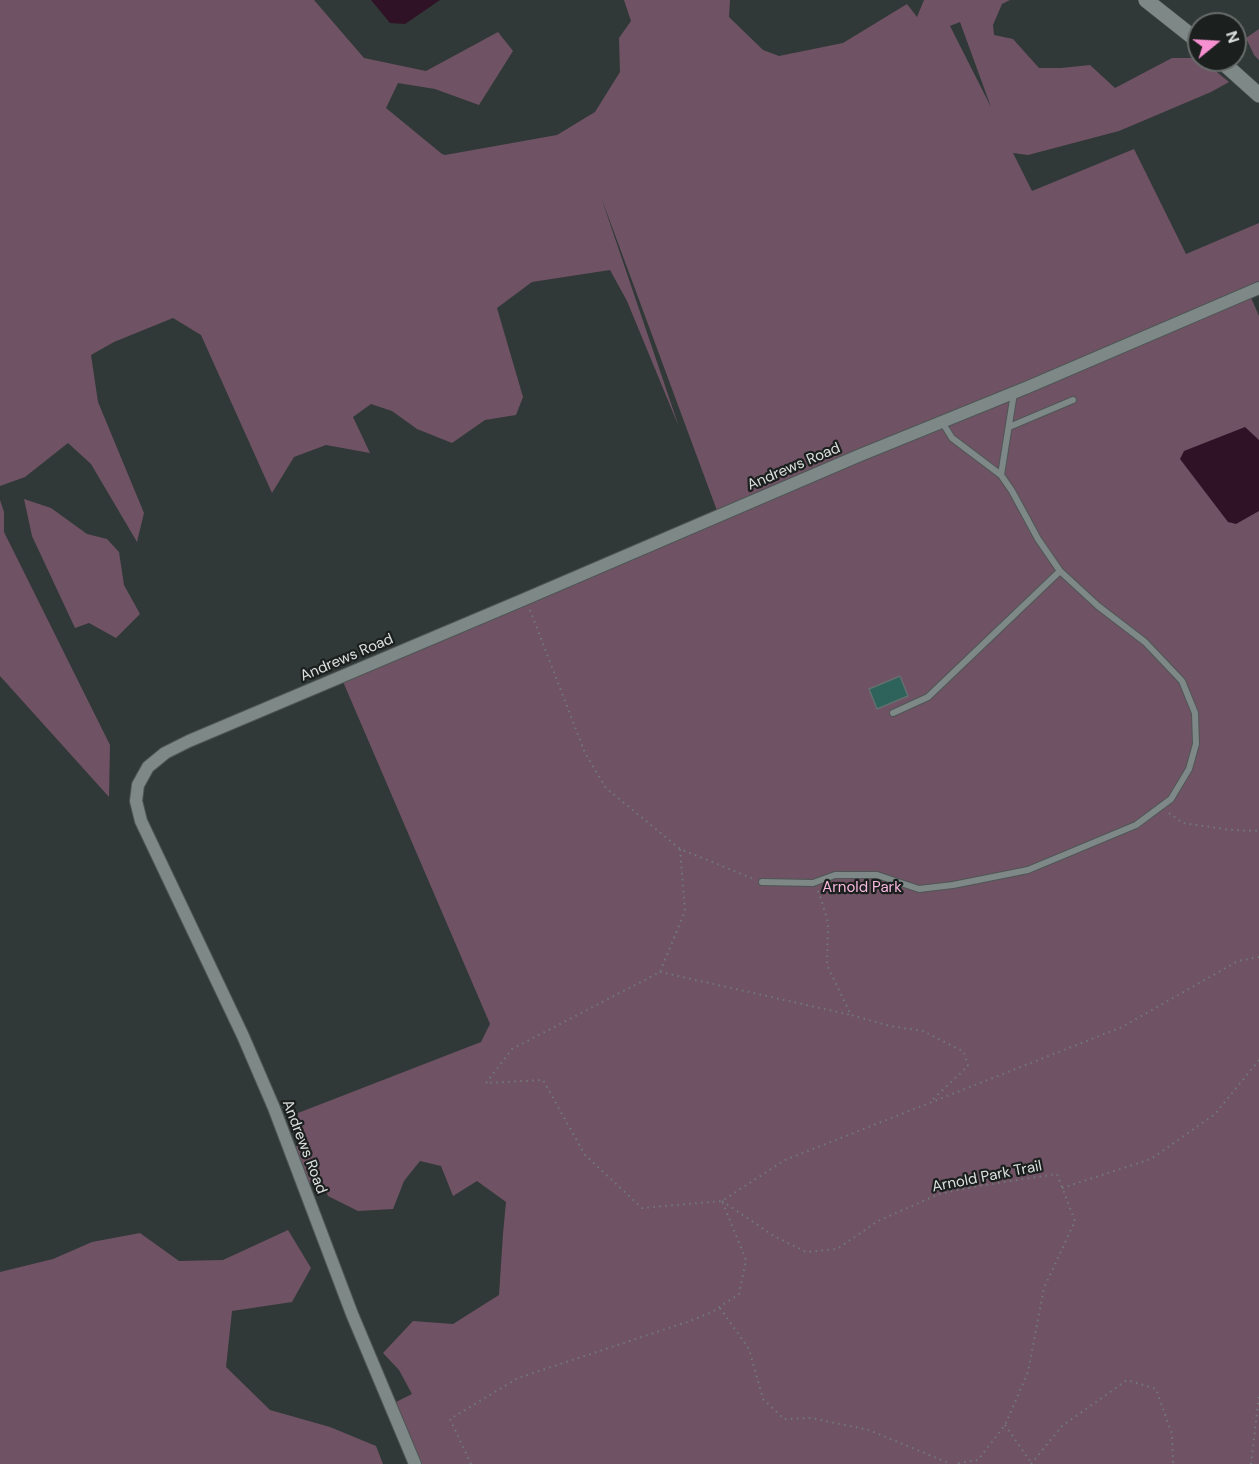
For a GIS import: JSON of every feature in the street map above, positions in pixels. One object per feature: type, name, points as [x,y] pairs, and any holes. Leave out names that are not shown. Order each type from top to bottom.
[{"type":"street","points":[[1146,0],[1187,32]]},
{"type":"street","points":[[1233,72],[1259,95]]},
{"type":"street","name":"Andrews Road","points":[[416,1464],[352,1314],[243,1036],[141,821],[136,801],[138,785],[148,767],[165,753],[189,741],[1259,288]]},
{"type":"lane","points":[[1001,474],[1014,393]]},
{"type":"lane","points":[[1009,427],[1073,400]]},
{"type":"lane","points":[[762,882],[813,884],[836,875],[877,875],[919,889],[953,885],[1028,870],[1136,825],[1171,799],[1189,769],[1196,744],[1195,713],[1182,681],[1145,642],[1098,606],[1060,571],[1038,539],[1001,474],[952,438],[942,422]]},
{"type":"lane","points":[[893,713],[928,697],[1060,571]]},
{"type":"path","points":[[525,599],[580,742],[606,788],[680,849],[762,882]]},
{"type":"path","points":[[1160,807],[1184,823],[1231,830],[1259,831]]},
{"type":"path","points":[[660,972],[685,911],[680,849]]},
{"type":"path","points":[[813,884],[820,896],[828,922],[827,965],[851,1015]]},
{"type":"path","points":[[929,1103],[968,1066],[964,1052],[923,1030],[890,1026],[660,972],[512,1049],[486,1083],[543,1080],[585,1155],[642,1208],[722,1201],[785,1160],[1122,1027],[1238,961],[1259,957]]},
{"type":"path","points":[[719,1307],[749,1349],[763,1399],[784,1419],[811,1418],[869,1430],[952,1464],[978,1460],[1005,1425],[1028,1372],[1044,1288],[1075,1221],[1062,1188],[1151,1159],[1215,1114],[1259,1060]]},
{"type":"path","name":"Arnold Park Trail","points":[[722,1201],[774,1236],[806,1252],[837,1249],[878,1221],[939,1194],[1057,1174],[1062,1188]]},
{"type":"path","points":[[471,1464],[450,1419],[518,1378],[690,1321],[712,1312],[739,1294],[746,1260],[722,1201]]},
{"type":"path","points":[[1005,1425],[1032,1464],[1062,1426],[1127,1380],[1156,1389],[1172,1434],[1173,1464]]},
{"type":"path","points":[[1251,1464],[1259,1396]]},
{"type":"green space","name":"Arnold Park","points":[[0,0],[314,0],[364,58],[426,71],[498,32],[513,51],[479,105],[435,89],[398,83],[386,108],[445,155],[557,135],[595,112],[620,72],[619,38],[631,21],[624,0],[730,0],[729,17],[763,50],[779,56],[843,43],[907,4],[917,17],[924,0],[1010,0],[1002,4],[993,25],[994,35],[1013,39],[1039,68],[1090,65],[1115,88],[1172,58],[1187,58],[1187,72],[1217,72],[1229,82],[1211,92],[1119,131],[1028,155],[1013,153],[1032,191],[1134,149],[1186,254],[1259,223],[1259,288],[1249,293],[1259,316],[1259,1464],[415,1464],[390,1405],[412,1394],[399,1370],[383,1353],[413,1321],[453,1324],[499,1295],[506,1202],[477,1181],[453,1196],[441,1166],[420,1161],[404,1181],[393,1209],[358,1211],[328,1196],[321,1179],[304,1186],[286,1151],[306,1142],[298,1123],[298,1113],[481,1042],[490,1024],[341,677],[719,516],[601,197],[679,427],[627,301],[610,270],[532,282],[497,308],[523,397],[516,415],[485,420],[452,443],[417,429],[392,411],[371,404],[353,417],[370,453],[326,445],[294,457],[272,493],[201,335],[173,318],[114,342],[91,355],[98,402],[144,513],[137,542],[91,464],[68,443],[25,477],[0,486]],"holes":[[[960,22],[991,107],[950,26]]]},
{"type":"green space","points":[[1259,29],[1259,60],[1254,55],[1247,37]]},
{"type":"green space","points":[[24,499],[51,508],[87,534],[107,539],[119,552],[124,585],[140,614],[116,638],[89,623],[75,628],[32,536]]},
{"type":"green space","points":[[0,500],[4,512],[4,532],[110,745],[109,797],[0,676]]},
{"type":"green space","points":[[288,1230],[311,1268],[292,1302],[232,1311],[226,1367],[270,1410],[330,1427],[376,1446],[383,1464],[0,1464],[0,1272],[53,1259],[92,1242],[140,1233],[179,1261],[223,1260]]},
{"type":"shaded area","points":[[371,0],[440,0],[405,24],[390,23]]},
{"type":"shaded area","points":[[1245,427],[1259,440],[1259,511],[1236,524],[1228,522],[1180,459],[1184,451]]},
{"type":"building","points":[[900,676],[908,696],[877,709],[869,689]]}]
